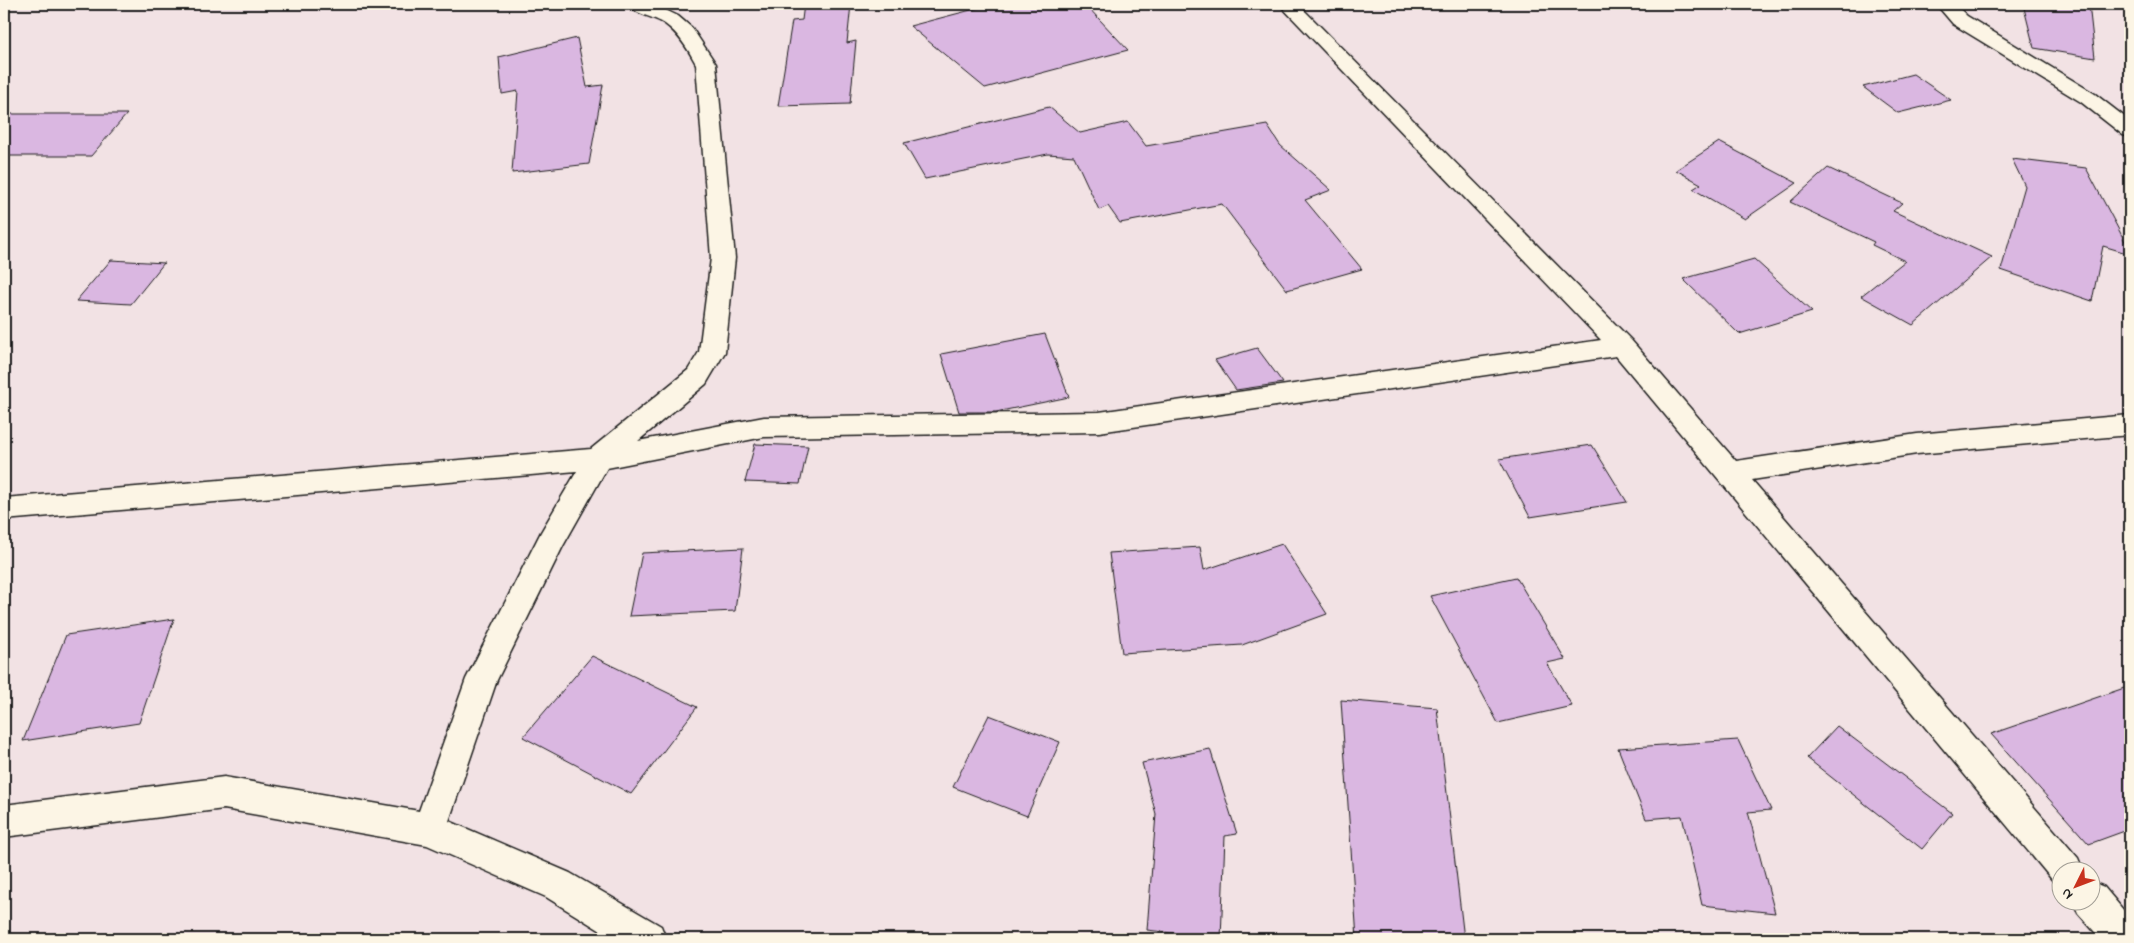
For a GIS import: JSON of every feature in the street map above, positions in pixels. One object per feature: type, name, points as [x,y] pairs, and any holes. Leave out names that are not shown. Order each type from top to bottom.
[{"type":"street","points":[[429,829],[482,679],[551,540],[598,459],[698,377],[712,352],[723,258],[706,64],[674,10],[637,4]]},
{"type":"street","points":[[1288,4],[1622,346],[2058,860]]},
{"type":"street","points":[[1945,4],[1960,20],[2088,98],[2130,131]]},
{"type":"street","points":[[4,509],[598,459],[764,427],[1099,422],[1622,346]]},
{"type":"street","points":[[1729,473],[1918,444],[2130,425]]},
{"type":"street","points":[[4,821],[224,793],[429,829],[558,885],[648,939]]},
{"type":"street","points":[[2099,910],[2124,939]]},
{"type":"building","points":[[804,4],[851,4],[847,43],[856,41],[850,104],[778,106],[792,21],[802,20]]},
{"type":"building","points":[[994,4],[1085,4],[1128,50],[985,88],[910,26]]},
{"type":"building","points":[[2023,4],[2089,4],[2095,58],[2034,48]]},
{"type":"building","points":[[577,38],[587,87],[603,85],[589,164],[512,173],[518,91],[502,94],[499,57]]},
{"type":"building","points":[[1913,74],[1951,100],[1898,113],[1863,87]]},
{"type":"building","points":[[1049,107],[1080,133],[1128,122],[1146,146],[1267,125],[1280,145],[1331,190],[1305,200],[1362,269],[1287,290],[1222,204],[1120,223],[1108,206],[1099,210],[1074,156],[1048,154],[925,179],[904,143]]},
{"type":"building","points":[[4,114],[127,114],[91,156],[4,156]]},
{"type":"building","points":[[1719,142],[1797,183],[1745,219],[1693,189],[1701,184],[1676,170]]},
{"type":"building","points":[[2012,159],[2086,168],[2130,251],[2130,254],[2103,246],[2092,301],[2001,270],[2025,186]]},
{"type":"building","points":[[1828,168],[1902,203],[1893,211],[1992,257],[1913,325],[1861,296],[1905,261],[1872,245],[1874,242],[1790,202]]},
{"type":"building","points":[[1754,259],[1812,312],[1739,334],[1683,279]]},
{"type":"building","points":[[111,260],[164,263],[131,304],[76,301]]},
{"type":"building","points":[[1045,334],[1069,397],[996,412],[959,412],[941,354]]},
{"type":"building","points":[[1257,348],[1283,383],[1236,390],[1215,360]]},
{"type":"building","points":[[755,444],[808,446],[800,484],[745,482]]},
{"type":"building","points":[[1592,445],[1627,502],[1530,517],[1499,459]]},
{"type":"building","points":[[1282,544],[1327,614],[1242,645],[1122,653],[1109,553],[1200,547],[1204,570]]},
{"type":"building","points":[[743,548],[735,611],[629,616],[642,553]]},
{"type":"building","points":[[1516,577],[1565,659],[1547,663],[1572,706],[1498,723],[1430,596]]},
{"type":"building","points":[[174,619],[139,723],[23,741],[66,635]]},
{"type":"building","points":[[592,656],[697,707],[631,794],[523,737]]},
{"type":"building","points":[[2130,686],[2130,829],[2089,844],[1991,734]]},
{"type":"building","points":[[1341,700],[1437,708],[1464,939],[1357,939]]},
{"type":"building","points":[[989,715],[1060,742],[1027,816],[953,787]]},
{"type":"building","points":[[1837,726],[1952,813],[1922,849],[1807,758]]},
{"type":"building","points":[[1738,740],[1771,810],[1748,812],[1775,913],[1702,905],[1682,816],[1646,819],[1618,748]]},
{"type":"building","points":[[1210,749],[1237,834],[1225,836],[1221,939],[1147,930],[1156,814],[1142,763]]}]
